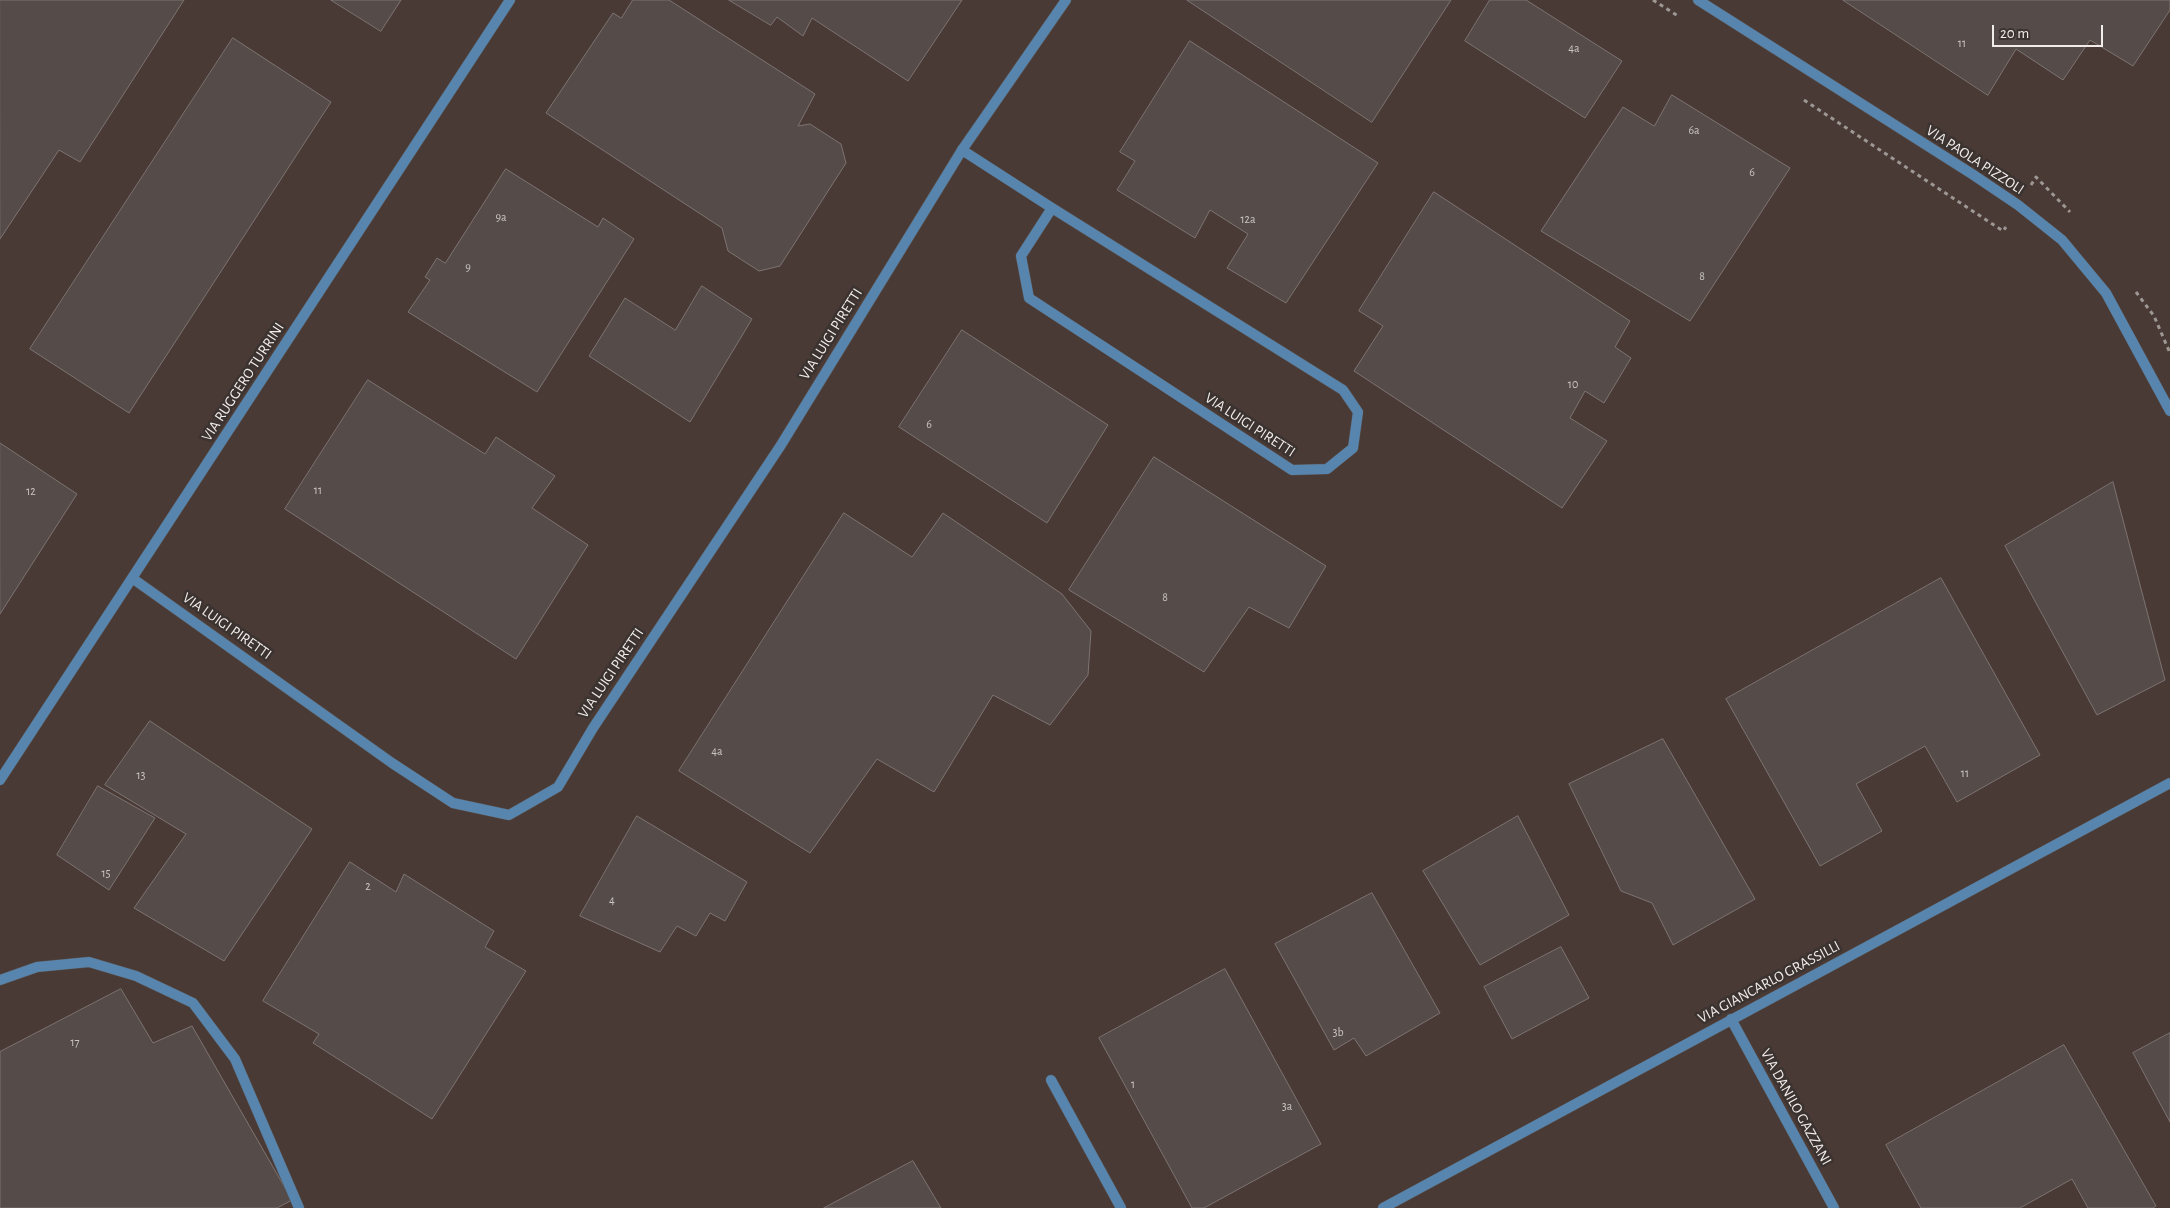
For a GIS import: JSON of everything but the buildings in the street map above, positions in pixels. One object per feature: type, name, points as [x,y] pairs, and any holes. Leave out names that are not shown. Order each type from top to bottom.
[{"type":"street","name":"VIA RUGGERO TURRINI","points":[[0,780],[510,0]]},
{"type":"street","name":"VIA LUIGI PIRETTI","points":[[132,578],[392,763],[453,803],[509,815],[558,788],[593,728],[781,444],[962,150],[1066,0]]},
{"type":"street","name":"VIA PAOLA PIZZOLI","points":[[1698,0],[1972,174],[2018,205],[2062,240],[2106,293],[2170,411]]},
{"type":"street","name":"VIA LUIGI PIRETTI","points":[[962,150],[1343,390],[1358,412],[1353,448],[1327,469],[1292,470],[1029,298],[1021,256],[1052,208]]},
{"type":"street","name":"VIA GIANCARLO GRASSILLI","points":[[1383,1208],[2170,783]]},
{"type":"street","points":[[0,980],[37,967],[89,962],[136,976],[193,1003],[235,1059],[299,1208]]},
{"type":"street","name":"VIA DANILO GAZZANI","points":[[1731,1019],[1834,1208]]},
{"type":"street","points":[[1051,1080],[1121,1208]]},
{"type":"shaded area","points":[[0,0],[2170,0],[2170,1208],[0,1208]]}]
